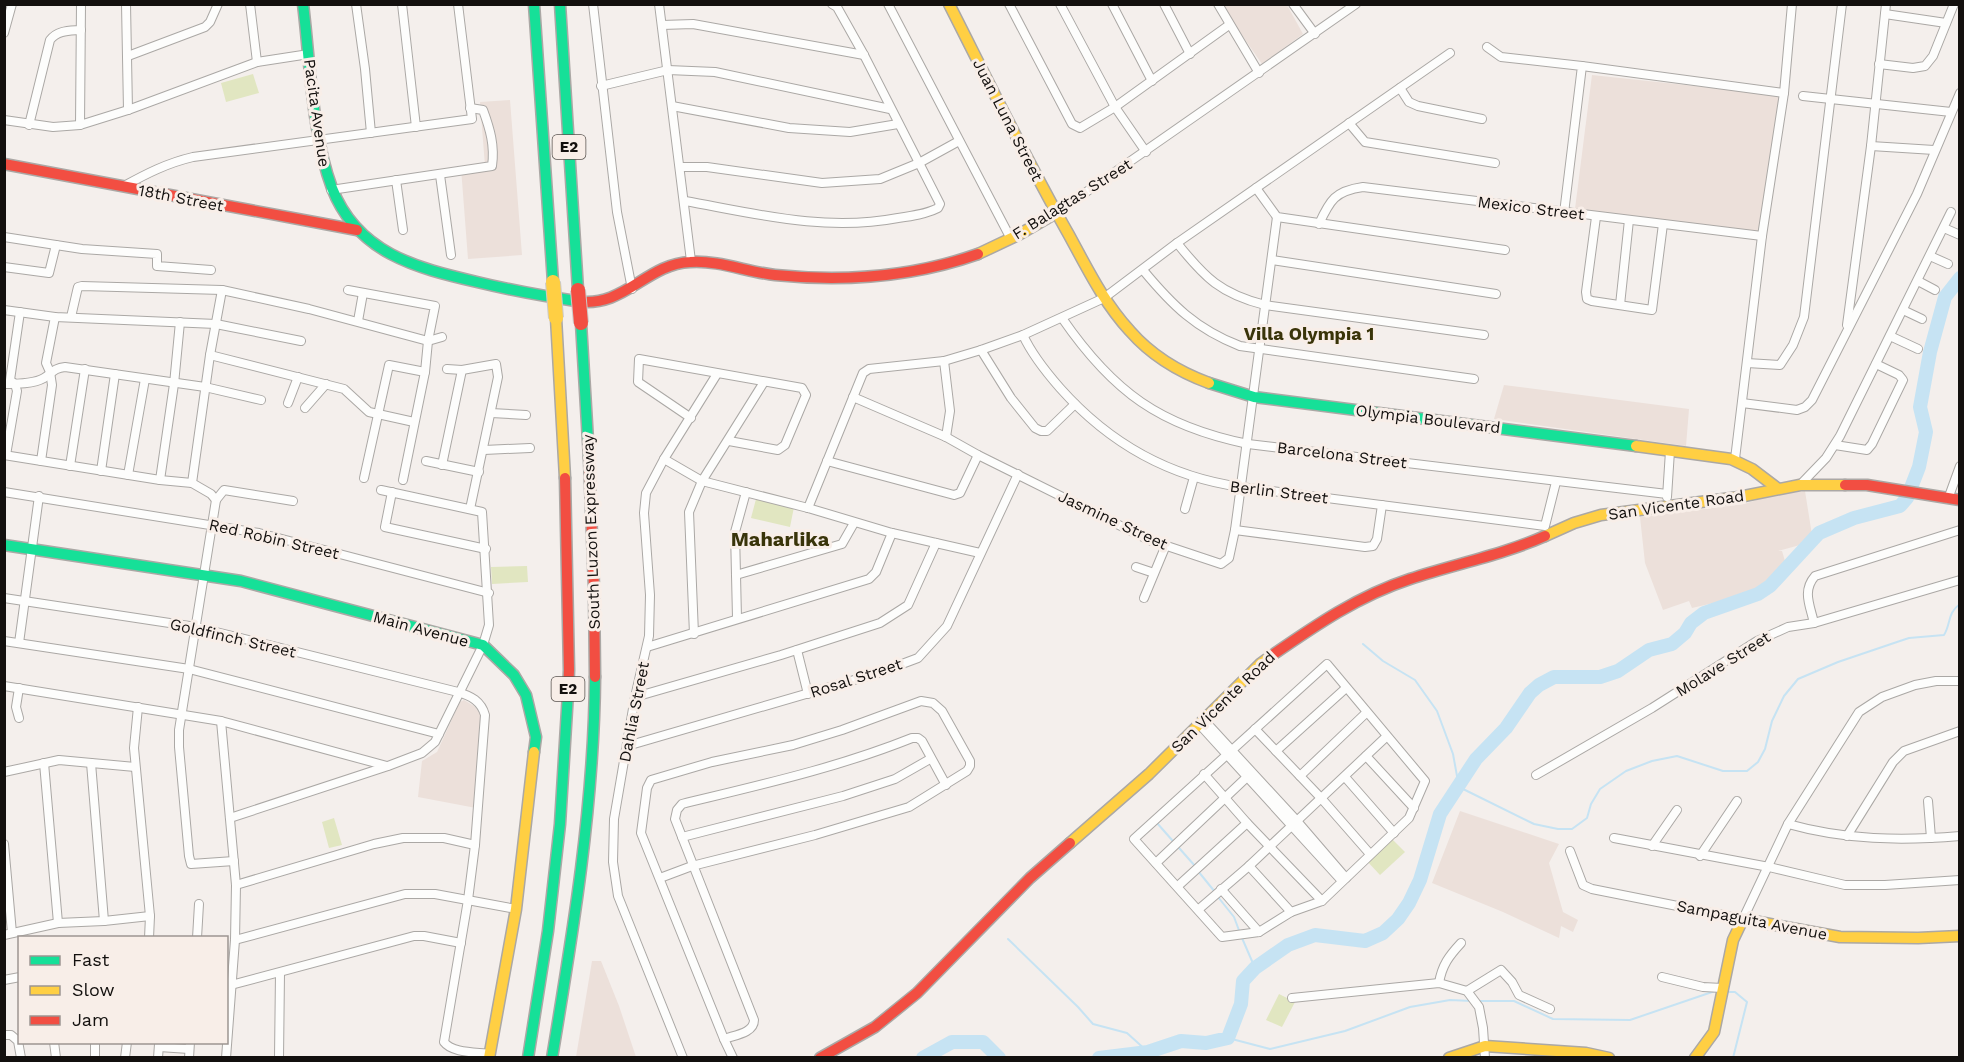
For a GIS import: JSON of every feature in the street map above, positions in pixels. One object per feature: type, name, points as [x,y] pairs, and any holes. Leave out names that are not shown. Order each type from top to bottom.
[{"type":"main road","name":"Pacita Avenue","points":[[303,4],[325,171],[331,190],[357,230],[397,259],[466,280],[542,297]]},
{"type":"main road","name":"South Luzon Expressway","points":[[528,1058],[548,931],[560,824],[569,670],[566,504],[556,318],[534,4]]},
{"type":"main road","name":"South Luzon Expressway","points":[[552,1058],[573,934],[588,819],[596,672],[591,504],[560,4]]},
{"type":"main road","name":"Juan Luna Street","points":[[949,4],[1056,213],[1104,298]]},
{"type":"main road","name":"18th Street","points":[[4,164],[357,230]]},
{"type":"main road","name":"F. Balagtas Street","points":[[542,297],[592,303],[614,298],[674,264],[691,261],[774,275],[826,278],[867,277],[929,269],[980,254],[1056,213]]},
{"type":"main road","name":"Olympia Boulevard","points":[[1104,298],[1126,328],[1140,342],[1163,360],[1191,377],[1212,386],[1254,397],[1735,459],[1777,488]]},
{"type":"main road","name":"San Vicente Road","points":[[820,1058],[874,1027],[903,1005],[947,965],[1030,878],[1129,793],[1260,664],[1332,614],[1365,597],[1409,579],[1517,548],[1601,514],[1666,500],[1739,497],[1800,485],[1844,484],[1954,500]]},
{"type":"main road","name":"Main Avenue","points":[[4,545],[241,581],[483,645],[508,667],[522,685],[533,712],[536,737],[516,909],[489,1056]]},
{"type":"main road","name":"Sampaguita Avenue","points":[[1743,919],[1840,937],[1959,936]]},
{"type":"main road","points":[[1695,1058],[1711,1038],[1734,940],[1743,919]]},
{"type":"main road","points":[[1449,1058],[1485,1052],[1586,1053],[1609,1058]]},
{"type":"street","points":[[5,29],[12,4]]},
{"type":"street","points":[[80,125],[81,4]]},
{"type":"street","points":[[126,4],[128,110]]},
{"type":"street","points":[[128,56],[205,27],[210,22],[218,4]]},
{"type":"street","points":[[250,4],[257,62]]},
{"type":"street","points":[[356,4],[371,133]]},
{"type":"street","points":[[402,4],[416,126]]},
{"type":"street","points":[[123,187],[174,162],[319,139],[472,119],[458,4]]},
{"type":"street","points":[[593,4],[617,212],[632,289]]},
{"type":"street","points":[[659,4],[691,261]]},
{"type":"street","points":[[685,201],[803,222],[837,225],[920,214],[938,208],[940,204],[864,55],[837,7],[832,4]]},
{"type":"street","points":[[888,4],[1011,239]]},
{"type":"street","points":[[1008,4],[1072,124],[1077,127],[1083,127],[1115,107],[1229,25]]},
{"type":"street","points":[[1060,4],[1115,107],[1146,152]]},
{"type":"street","points":[[1112,4],[1152,81]]},
{"type":"street","points":[[1164,4],[1190,54]]},
{"type":"street","points":[[1218,4],[1259,73]]},
{"type":"street","points":[[1293,4],[1314,34]]},
{"type":"street","name":"F. Balagtas Street","points":[[1056,213],[1356,4]]},
{"type":"street","points":[[1735,459],[1762,236],[1784,93],[1792,4]]},
{"type":"street","points":[[1746,363],[1780,365],[1804,317],[1842,4]]},
{"type":"street","points":[[1847,331],[1886,4]]},
{"type":"street","points":[[1879,64],[1912,68],[1925,66],[1933,56],[1954,4]]},
{"type":"street","points":[[1885,14],[1946,23]]},
{"type":"street","points":[[662,25],[693,24],[864,55]]},
{"type":"street","points":[[29,125],[50,40],[60,32],[81,30]]},
{"type":"street","points":[[1487,47],[1501,57],[1784,93]]},
{"type":"street","points":[[808,508],[863,373],[869,369],[944,361],[981,350],[1023,335],[1104,298],[1177,243],[1450,53]]},
{"type":"street","points":[[4,120],[53,127],[80,125],[128,110],[257,62],[309,54]]},
{"type":"street","points":[[1564,213],[1582,66]]},
{"type":"street","points":[[601,86],[668,70],[715,72],[890,109]]},
{"type":"street","points":[[1400,88],[1409,102],[1418,106],[1482,119]]},
{"type":"street","points":[[1742,403],[1797,410],[1805,407],[1816,393],[1917,194],[1959,93]]},
{"type":"street","points":[[1803,96],[1951,112]]},
{"type":"street","points":[[672,106],[789,128],[850,132],[898,124]]},
{"type":"street","points":[[331,190],[492,166],[494,155],[490,128],[483,110],[470,108]]},
{"type":"street","points":[[1349,123],[1365,142],[1495,163]]},
{"type":"street","points":[[680,167],[707,166],[822,183],[880,179],[919,163],[959,141]]},
{"type":"street","points":[[1870,146],[1935,150]]},
{"type":"street","points":[[440,175],[451,255]]},
{"type":"street","points":[[396,180],[403,230]]},
{"type":"street","name":"Mexico Street","points":[[1318,225],[1328,203],[1337,195],[1347,190],[1364,187],[1762,236]]},
{"type":"street","points":[[1256,188],[1277,218],[1505,250]]},
{"type":"street","points":[[1800,485],[1835,445],[1951,212]]},
{"type":"street","points":[[1596,217],[1587,299],[1652,310],[1663,225]]},
{"type":"street","name":"Jasmine Street","points":[[853,397],[946,437],[1149,540],[1221,564],[1228,558],[1235,530],[1277,218]]},
{"type":"street","points":[[1620,305],[1629,220]]},
{"type":"street","points":[[1944,228],[1959,235]]},
{"type":"street","points":[[4,237],[82,249],[157,254],[157,266],[211,270]]},
{"type":"street","points":[[1177,243],[1200,272],[1221,288],[1245,300],[1484,335]]},
{"type":"street","points":[[4,267],[49,273],[56,245]]},
{"type":"street","points":[[1930,256],[1948,264]]},
{"type":"street","points":[[1272,260],[1496,294]]},
{"type":"street","points":[[1143,270],[1166,299],[1188,319],[1240,346],[1474,379]]},
{"type":"street","points":[[1918,281],[1935,290]]},
{"type":"street","points":[[71,317],[78,287],[82,286],[222,290],[358,321],[428,340],[442,337]]},
{"type":"street","points":[[192,483],[205,387],[222,290]]},
{"type":"street","points":[[348,290],[435,306],[428,340],[425,372],[403,480]]},
{"type":"street","points":[[358,321],[363,293]]},
{"type":"street","points":[[4,310],[55,317],[216,324],[301,341]]},
{"type":"street","points":[[1903,310],[1922,319]]},
{"type":"street","points":[[20,312],[10,380],[15,384],[17,391],[5,455],[192,483],[211,494],[216,500]]},
{"type":"street","points":[[41,461],[52,385],[46,363],[55,317]]},
{"type":"street","name":"Barcelona Street","points":[[1062,318],[1091,358],[1145,406],[1178,424],[1199,432],[1248,444],[1556,482],[1666,500]]},
{"type":"street","points":[[160,480],[174,384],[180,322]]},
{"type":"street","name":"Berlin Street","points":[[1023,335],[1027,345],[1045,371],[1075,404],[1110,435],[1163,466],[1218,484],[1545,526],[1556,482]]},
{"type":"street","points":[[1890,336],[1918,349]]},
{"type":"street","points":[[981,350],[1011,398],[1035,429],[1047,431],[1075,404]]},
{"type":"street","points":[[210,355],[344,389],[369,412],[414,422]]},
{"type":"street","points":[[691,418],[638,382],[639,359],[802,388],[806,395],[785,445],[778,450],[729,441]]},
{"type":"street","points":[[944,361],[950,411],[946,437]]},
{"type":"street","points":[[447,369],[462,370],[496,363],[498,377],[470,509]]},
{"type":"street","points":[[1835,445],[1867,450],[1872,444],[1903,380],[1899,375],[1876,364]]},
{"type":"street","points":[[364,478],[389,365],[425,372]]},
{"type":"street","points":[[4,384],[42,379],[58,368],[85,369],[205,387],[261,400]]},
{"type":"street","points":[[70,466],[85,369]]},
{"type":"street","points":[[442,465],[462,370]]},
{"type":"street","points":[[101,471],[115,374]]},
{"type":"street","name":"Dahlia Street","points":[[683,1058],[618,896],[613,862],[614,819],[635,697],[647,647],[650,595],[644,513],[646,494],[664,459],[717,374]]},
{"type":"street","points":[[288,403],[298,377]]},
{"type":"street","points":[[128,475],[145,379]]},
{"type":"street","points":[[694,634],[689,512],[702,481],[764,382]]},
{"type":"street","points":[[305,408],[326,384]]},
{"type":"street","points":[[491,413],[526,414]]},
{"type":"street","points":[[484,450],[530,448]]},
{"type":"street","points":[[1666,500],[1670,451]]},
{"type":"street","points":[[827,461],[954,495],[960,493],[978,455]]},
{"type":"street","points":[[664,459],[702,481],[808,508],[892,533],[980,553]]},
{"type":"street","points":[[426,462],[478,472]]},
{"type":"street","points":[[1954,500],[1959,466]]},
{"type":"street","name":"Rosal Street","points":[[627,746],[878,673],[918,658],[947,626],[1018,474]]},
{"type":"street","points":[[1185,509],[1194,477]]},
{"type":"street","points":[[234,861],[191,864],[179,747],[182,713],[212,524],[216,500],[224,490],[293,501]]},
{"type":"street","points":[[231,818],[388,766],[429,749],[439,734],[483,645],[489,625],[489,593],[482,512],[381,490]]},
{"type":"street","name":"Red Robin Street","points":[[4,492],[259,533],[489,593]]},
{"type":"street","points":[[392,492],[385,527],[486,549]]},
{"type":"street","points":[[737,618],[735,532],[746,492]]},
{"type":"street","points":[[19,643],[39,496]]},
{"type":"street","points":[[1235,530],[1372,546],[1377,538],[1382,505]]},
{"type":"street","points":[[736,575],[842,544],[854,522]]},
{"type":"street","points":[[1814,623],[1807,592],[1809,583],[1815,576],[1959,530]]},
{"type":"street","points":[[647,647],[869,579],[876,573],[892,533]]},
{"type":"street","points":[[635,697],[797,650],[880,623],[908,605],[936,543]]},
{"type":"street","points":[[1144,598],[1166,545]]},
{"type":"street","points":[[1136,567],[1154,573]]},
{"type":"street","name":"Molave Street","points":[[1536,775],[1652,708],[1757,641],[1788,627],[1814,623],[1959,580]]},
{"type":"street","name":"Goldfinch Street","points":[[4,598],[196,627],[458,692],[474,698],[485,715],[475,845],[444,1042],[452,1048],[489,1056]]},
{"type":"street","points":[[4,641],[189,669],[439,734]]},
{"type":"street","points":[[797,650],[808,694]]},
{"type":"street","points":[[1327,664],[1366,713],[1425,781],[1409,818],[1322,901],[1291,912],[1259,932],[1222,937],[1134,839],[1327,664]]},
{"type":"street","points":[[1743,919],[1788,824],[1859,712],[1882,697],[1915,686],[1936,681],[1959,681]]},
{"type":"street","points":[[4,686],[221,721],[388,766]]},
{"type":"street","points":[[19,688],[16,707],[20,718]]},
{"type":"street","points":[[1276,751],[1346,688]]},
{"type":"street","points":[[660,878],[692,866],[815,835],[909,807],[968,771],[970,761],[942,711],[933,703],[921,701],[793,745],[712,762],[651,780],[647,788],[641,833],[724,1039],[734,1058]]},
{"type":"street","points":[[138,707],[134,742],[135,767],[150,916],[149,936]]},
{"type":"street","points":[[1300,776],[1366,713]]},
{"type":"street","points":[[221,721],[236,885],[235,940],[228,1029]]},
{"type":"street","points":[[1201,722],[1344,879]]},
{"type":"street","points":[[1255,729],[1321,798],[1370,854]]},
{"type":"street","points":[[1847,836],[1893,762],[1904,751],[1959,731]]},
{"type":"street","points":[[1199,909],[1249,866],[1386,737]]},
{"type":"street","points":[[724,1039],[752,1029],[754,1020],[675,819],[677,810],[682,804],[786,779],[867,756],[912,738],[922,741],[946,785]]},
{"type":"street","points":[[1228,752],[1247,777],[1295,823]]},
{"type":"street","points":[[1366,756],[1414,808]]},
{"type":"street","points":[[682,837],[854,793],[895,779],[930,759]]},
{"type":"street","points":[[4,772],[59,760],[135,767]]},
{"type":"street","points":[[44,763],[58,923]]},
{"type":"street","points":[[91,763],[104,921]]},
{"type":"street","points":[[1204,774],[1247,823],[1322,901]]},
{"type":"street","points":[[1156,862],[1247,777]]},
{"type":"street","points":[[1345,777],[1394,832]]},
{"type":"street","points":[[1700,856],[1737,801]]},
{"type":"street","points":[[1928,801],[1931,838]]},
{"type":"street","points":[[1652,846],[1677,810]]},
{"type":"street","points":[[1178,886],[1247,823]]},
{"type":"street","points":[[1788,824],[1847,836],[1886,839],[1959,836]]},
{"type":"street","points":[[236,885],[374,844],[403,838],[444,838],[475,845]]},
{"type":"street","points":[[1614,838],[1700,856],[1769,867],[1845,885],[1959,880]]},
{"type":"street","points":[[4,844],[8,934],[58,923],[150,916]]},
{"type":"street","name":"Sampaguita Avenue","points":[[1570,851],[1583,885],[1592,889],[1743,919]]},
{"type":"street","points":[[1249,866],[1291,912]]},
{"type":"street","points":[[1221,890],[1259,932]]},
{"type":"street","points":[[235,940],[405,894],[435,894],[516,909]]},
{"type":"street","points":[[197,936],[199,904]]},
{"type":"street","points":[[231,985],[414,936],[461,943]]},
{"type":"street","points":[[1439,983],[1441,970],[1447,958],[1461,943]]},
{"type":"street","points":[[1468,992],[1501,970],[1512,982],[1519,995],[1550,1009]]},
{"type":"street","points":[[279,1058],[280,973]]},
{"type":"street","points":[[1662,977],[1721,994]]},
{"type":"street","points":[[1292,998],[1439,983],[1468,992],[1479,1007],[1485,1052]]},
{"type":"street","points":[[4,1035],[15,1037],[18,1043]]},
{"type":"street","points":[[158,1058],[159,1045],[189,1050]]},
{"type":"shaded area","points":[[1221,5],[1287,5],[1303,34],[1262,64]]},
{"type":"shaded area","points":[[1592,75],[1779,95],[1762,234],[1575,209]]},
{"type":"shaded area","points":[[510,100],[522,255],[468,259],[461,168],[485,166],[480,102]]},
{"type":"shaded area","points":[[1504,385],[1689,409],[1686,446],[1494,419]]},
{"type":"shaded area","points":[[1805,491],[1812,535],[1800,545],[1778,551],[1782,551],[1785,561],[1773,578],[1752,594],[1692,608],[1689,601],[1663,610],[1645,563],[1640,517],[1744,504],[1773,495]]},
{"type":"shaded area","points":[[464,700],[474,706],[481,715],[476,808],[418,797],[422,761],[437,752],[460,702]]},
{"type":"shaded area","points":[[1460,811],[1559,844],[1549,863],[1563,912],[1578,920],[1573,932],[1561,926],[1559,938],[1432,883]]},
{"type":"shaded area","points":[[592,961],[601,961],[636,1057],[576,1057]]},
{"type":"green space","points":[[253,74],[259,93],[226,102],[221,83]]},
{"type":"green space","points":[[756,499],[794,507],[790,527],[751,518]]},
{"type":"green space","points":[[527,566],[528,582],[492,584],[491,567]]},
{"type":"green space","points":[[334,818],[342,845],[329,848],[322,822]]},
{"type":"green space","points":[[1392,839],[1405,852],[1380,875],[1367,861]]},
{"type":"green space","points":[[1279,994],[1295,1002],[1282,1027],[1266,1020]]},
{"type":"waterway","points":[[1099,1058],[1148,1052],[1181,1041],[1206,1043],[1228,1038],[1241,1004],[1243,981],[1255,968],[1288,945],[1315,935],[1365,941],[1383,933],[1398,919],[1409,903],[1420,880],[1440,814],[1476,759],[1506,728],[1530,693],[1539,685],[1554,677],[1600,677],[1618,671],[1649,650],[1672,644],[1685,633],[1691,623],[1704,613],[1758,594],[1770,586],[1819,533],[1854,518],[1900,506],[1907,498],[1919,467],[1926,432],[1920,407],[1930,352],[1945,297],[1960,278]]},
{"type":"waterway","points":[[1363,644],[1383,661],[1415,680],[1437,711],[1453,754],[1459,787],[1534,824],[1558,829],[1572,829],[1587,818],[1591,804],[1600,789],[1626,771],[1652,761],[1677,756],[1723,771],[1747,771],[1758,762],[1765,749],[1772,721],[1784,696],[1798,679],[1838,662],[1909,638],[1944,635],[1953,611],[1960,604]]},
{"type":"waterway","points":[[1157,823],[1195,866]]},
{"type":"waterway","points":[[1198,871],[1215,892]]},
{"type":"waterway","points":[[1218,897],[1234,917],[1240,933]]},
{"type":"waterway","points":[[1242,938],[1255,968]]},
{"type":"waterway","points":[[1008,939],[1093,1024],[1127,1033],[1148,1052]]},
{"type":"waterway","points":[[1478,1001],[1514,1001],[1553,1019],[1630,1020],[1715,991]]},
{"type":"waterway","points":[[1727,992],[1735,992],[1747,1002],[1733,1058]]},
{"type":"waterway","points":[[1228,1038],[1270,1049],[1345,1031],[1410,1007],[1450,1000],[1472,1001]]},
{"type":"waterway","points":[[923,1058],[952,1042],[983,1042],[999,1058]]},
{"type":"traffic: fast","points":[[303,4],[316,122],[325,167],[343,210],[357,228],[373,243],[391,254],[432,271],[502,288],[576,301]]},
{"type":"traffic: fast","points":[[534,4],[553,282]]},
{"type":"traffic: fast","points":[[560,4],[578,290]]},
{"type":"traffic: fast","points":[[581,323],[589,458]]},
{"type":"traffic: fast","points":[[1209,383],[1254,397],[1636,446]]},
{"type":"traffic: fast","points":[[4,545],[241,581],[483,645],[514,675],[526,695],[536,737],[534,752]]},
{"type":"traffic: fast","points":[[552,1058],[581,869],[591,773],[595,677]]},
{"type":"traffic: fast","points":[[528,1058],[548,931],[560,824],[568,693]]},
{"type":"traffic: slow","points":[[949,4],[1038,178],[1089,272],[1112,309],[1138,340],[1156,355],[1187,374],[1209,383]]},
{"type":"traffic: slow","points":[[978,254],[1056,213]]},
{"type":"traffic: slow","points":[[553,282],[556,318]]},
{"type":"traffic: slow","points":[[556,318],[565,478]]},
{"type":"traffic: slow","points":[[1636,446],[1731,459],[1752,469],[1777,488]]},
{"type":"traffic: slow","points":[[1545,536],[1574,523],[1601,515],[1739,497],[1800,485],[1845,485]]},
{"type":"traffic: slow","points":[[1070,843],[1149,774],[1260,664],[1271,656]]},
{"type":"traffic: slow","points":[[489,1058],[516,909],[534,752]]},
{"type":"traffic: slow","points":[[1695,1058],[1714,1032],[1733,940],[1743,919],[1840,937],[1960,936]]},
{"type":"traffic: slow","points":[[1449,1058],[1485,1046],[1586,1053],[1609,1058]]},
{"type":"traffic: jam","points":[[4,164],[357,230]]},
{"type":"traffic: jam","points":[[576,301],[593,302],[608,299],[660,270],[690,262],[722,264],[775,275],[827,278],[903,273],[978,254]]},
{"type":"traffic: jam","points":[[578,290],[581,323]]},
{"type":"traffic: jam","points":[[589,458],[595,677]]},
{"type":"traffic: jam","points":[[565,478],[568,693]]},
{"type":"traffic: jam","points":[[1845,485],[1867,485],[1960,500]]},
{"type":"traffic: jam","points":[[1271,656],[1321,622],[1391,586],[1545,536]]},
{"type":"traffic: jam","points":[[820,1058],[875,1027],[917,993],[1030,878],[1070,843]]},
{"type":"district","name":"Villa Olympia 1","points":[[1309,333]]},
{"type":"district","name":"Maharlika","points":[[780,539]]}]
